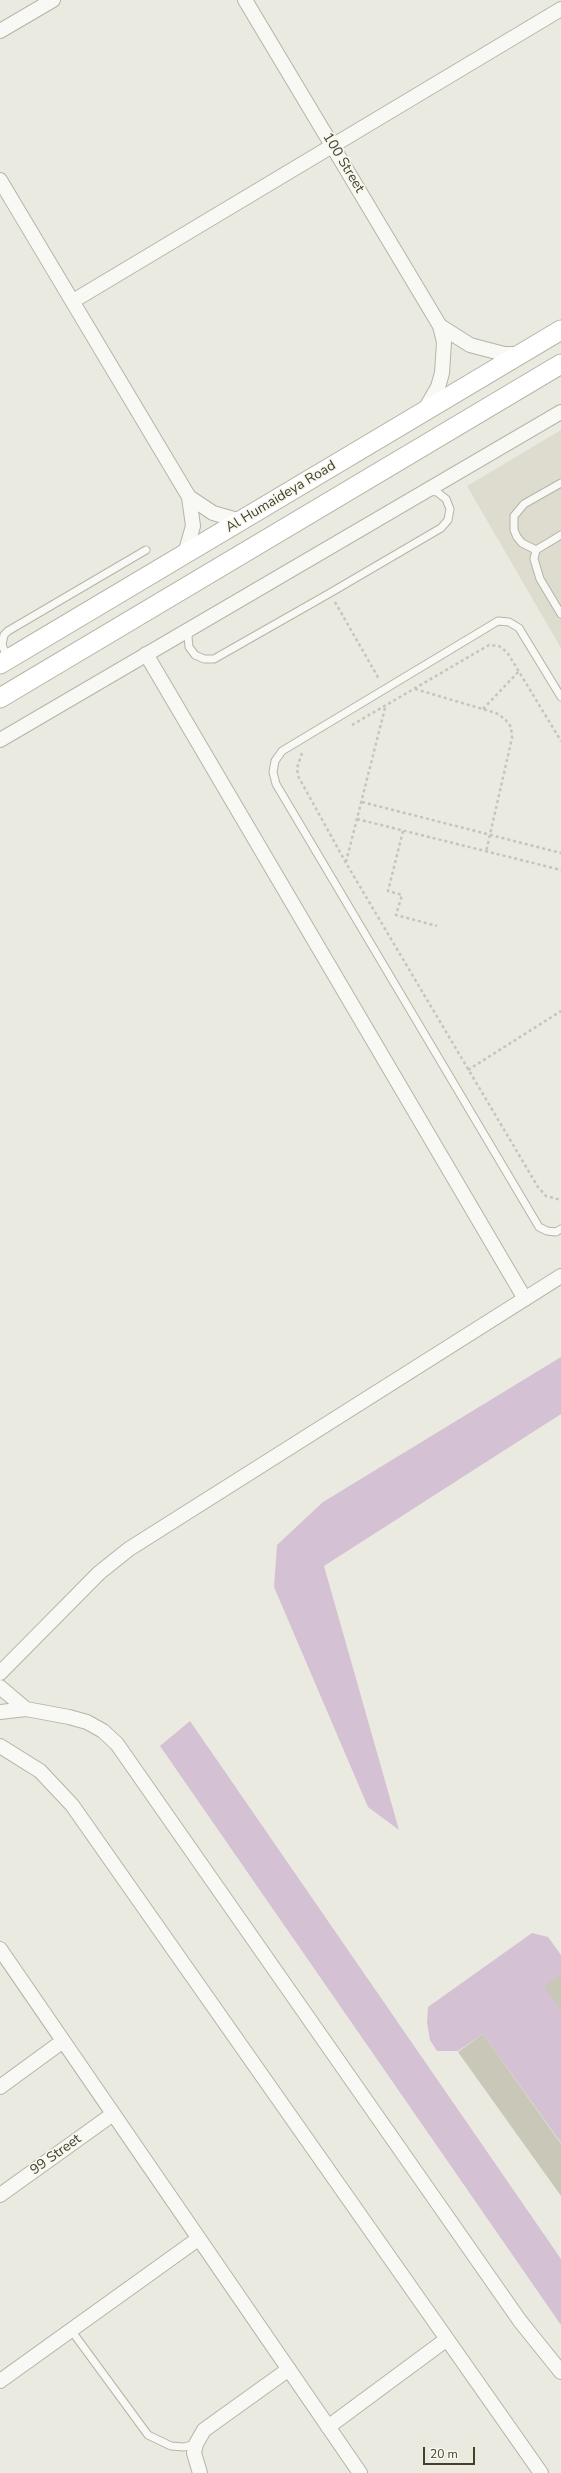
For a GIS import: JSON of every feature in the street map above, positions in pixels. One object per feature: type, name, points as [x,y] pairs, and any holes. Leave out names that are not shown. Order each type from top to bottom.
[{"type":"street","points":[[0,31],[53,0]]},
{"type":"street","name":"100 Street","points":[[245,0],[440,326],[444,342],[442,373],[434,394],[422,414]]},
{"type":"street","points":[[72,301],[561,9]]},
{"type":"street","points":[[0,180],[190,497],[213,513],[241,521]]},
{"type":"street","name":"100 Street","points":[[440,326],[455,337],[476,347],[504,354],[522,354]]},
{"type":"street","name":"Al Humaideya Road","points":[[4,662],[561,330]]},
{"type":"street","name":"Al Humaideya Road","points":[[0,698],[561,364]]},
{"type":"street","points":[[0,740],[561,412]]},
{"type":"street","points":[[185,554],[193,526],[190,497]]},
{"type":"street","points":[[146,654],[525,1299]]},
{"type":"street","points":[[0,1673],[94,1578],[129,1549],[561,1276]]},
{"type":"street","points":[[0,1687],[26,1709]]},
{"type":"street","points":[[0,1712],[26,1709],[87,1722],[103,1731],[117,1744],[520,2321],[561,2372]]},
{"type":"street","points":[[0,1746],[40,1771],[72,1805],[541,2473]]},
{"type":"street","points":[[0,1949],[360,2473]]},
{"type":"street","points":[[0,2087],[63,2041]]},
{"type":"street","name":"99 Street","points":[[0,2196],[113,2114]]},
{"type":"street","points":[[0,2381],[198,2239]]},
{"type":"street","points":[[328,2427],[448,2339]]},
{"type":"street","points":[[200,2473],[195,2461],[196,2444],[204,2430],[289,2369]]},
{"type":"lane","points":[[536,550],[522,543],[516,538],[514,530],[514,516],[524,504],[561,483]]},
{"type":"lane","points":[[190,628],[188,637],[189,647],[195,655],[204,659],[214,659],[330,593],[440,528],[448,520],[450,509],[446,499],[437,492],[426,490]]},
{"type":"lane","points":[[561,535],[536,550],[534,559],[535,569],[561,614]]},
{"type":"lane","points":[[4,662],[2,645],[4,635],[8,631],[146,550]]},
{"type":"lane","points":[[561,697],[526,637],[519,628],[509,622],[498,621],[386,690],[282,751],[275,761],[273,772],[276,784],[539,1227],[547,1231],[556,1232],[561,1229]]},
{"type":"lane","points":[[70,2330],[148,2435],[171,2446],[196,2444]]},
{"type":"path","points":[[330,593],[393,703]]},
{"type":"path","points":[[351,725],[393,703],[489,645],[499,646],[507,652],[520,670],[561,741]]},
{"type":"path","points":[[483,710],[520,670]]},
{"type":"path","points":[[416,689],[483,710],[506,719],[511,727],[512,738],[486,852]]},
{"type":"path","points":[[346,863],[385,707]]},
{"type":"path","points":[[307,750],[299,759],[298,776],[346,863],[538,1187],[546,1196],[561,1200]]},
{"type":"path","points":[[362,802],[561,853]]},
{"type":"path","points":[[357,819],[561,870]]},
{"type":"path","points":[[403,831],[388,891],[402,895],[396,915],[437,926]]},
{"type":"path","points":[[468,1070],[561,1011]]},
{"type":"shaded area","points":[[561,430],[561,648],[467,486]]},
{"type":"shaded area","points":[[561,1357],[561,1414],[324,1566],[399,1830],[368,1807],[274,1587],[277,1545],[323,1502]]},
{"type":"shaded area","points":[[190,1721],[561,2259],[561,2325],[160,1746]]},
{"type":"shaded area","points":[[532,1933],[548,1937],[561,1955],[561,2143],[483,2034],[458,2051],[437,2051],[430,2040],[427,2023],[428,2007]]},
{"type":"building","points":[[561,1974],[561,2010],[544,1986]]},
{"type":"building","points":[[483,2034],[561,2144],[561,2196],[458,2052]]}]
